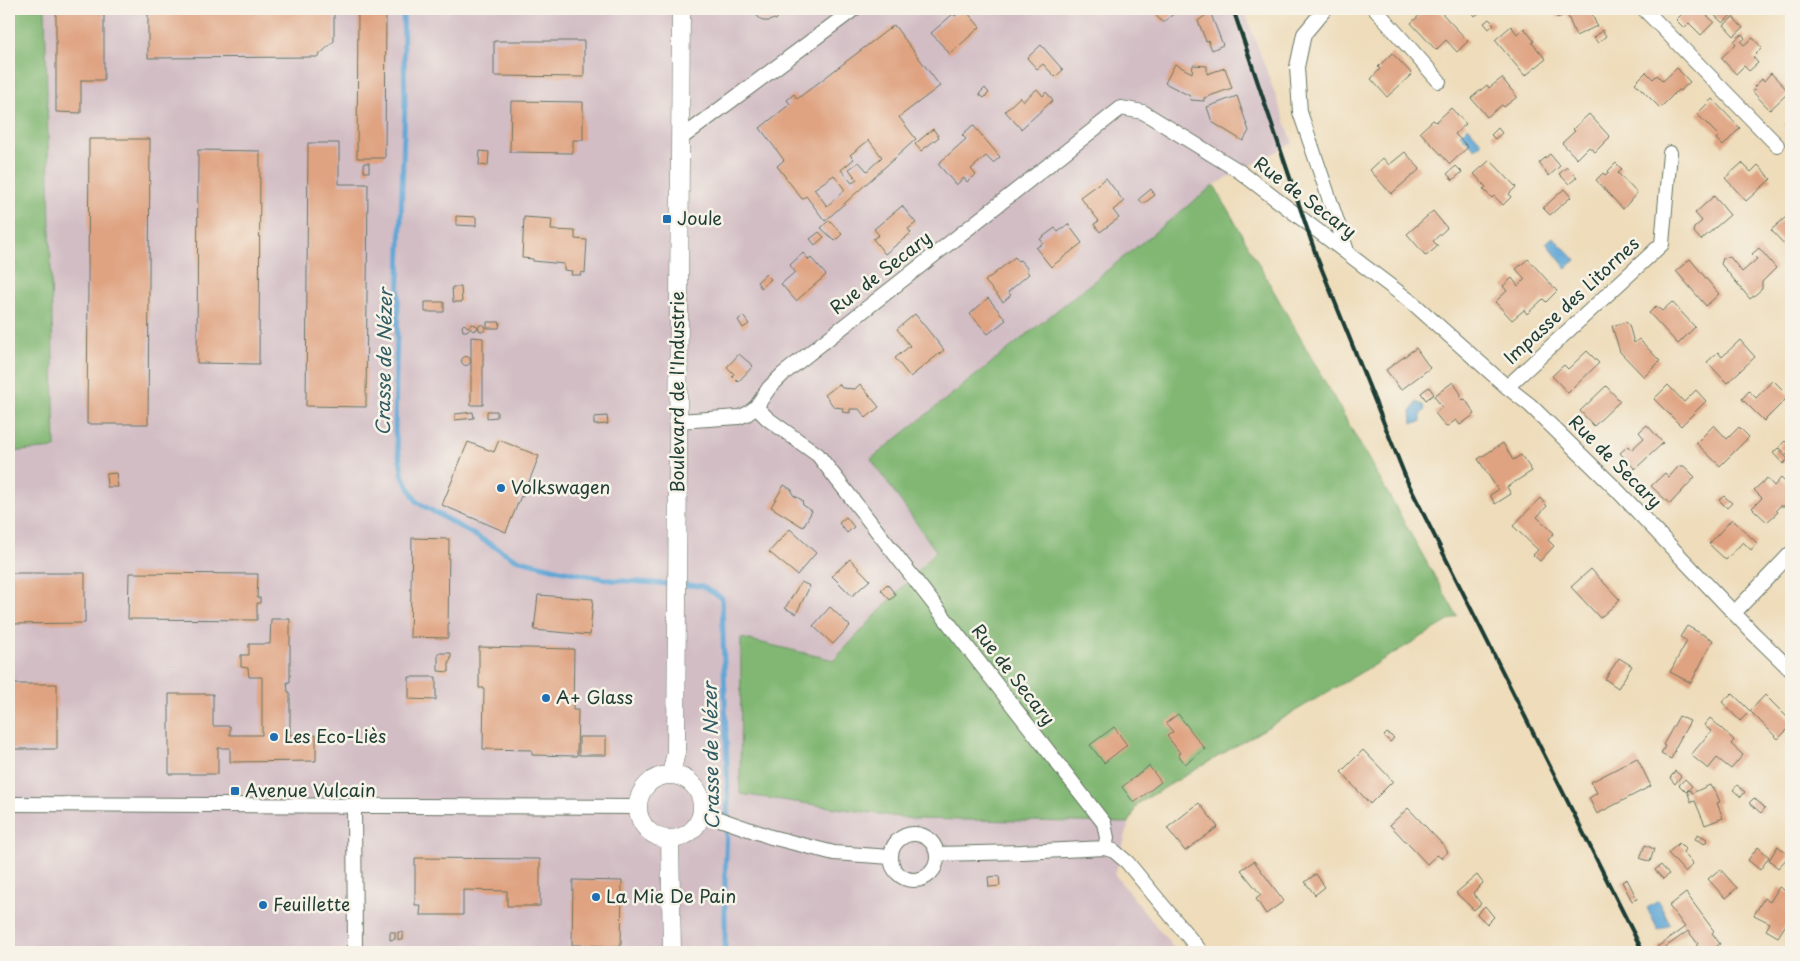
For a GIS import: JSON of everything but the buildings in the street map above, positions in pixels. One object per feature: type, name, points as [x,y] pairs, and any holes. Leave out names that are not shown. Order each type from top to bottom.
[{"type":"street","name":"Boulevard de l'Industrie","points":[[671,775],[676,752],[681,9]]},
{"type":"street","points":[[680,139],[854,9]]},
{"type":"street","points":[[1325,9],[1304,34],[1296,67],[1300,112],[1348,254]]},
{"type":"street","points":[[1375,9],[1439,81]]},
{"type":"street","points":[[1644,9],[1777,145]]},
{"type":"street","name":"Rue de Secary","points":[[678,421],[739,417],[747,414],[756,407],[769,388],[783,374],[1121,108],[1142,112],[1238,171],[1414,304],[1507,387],[1530,405],[1616,489],[1791,670]]},
{"type":"street","name":"Impasse des Litornes","points":[[1507,387],[1662,244],[1670,153]]},
{"type":"street","name":"Rue de Secary","points":[[756,407],[768,419],[818,455],[1104,823],[1107,838],[1105,848]]},
{"type":"street","points":[[1734,613],[1791,553]]},
{"type":"street","points":[[671,775],[682,777],[695,787],[702,802],[702,813],[699,821],[688,834],[670,839],[660,838],[644,826],[638,807],[640,797],[652,781],[671,775]]},
{"type":"street","points":[[9,804],[638,807]]},
{"type":"street","points":[[354,807],[355,952]]},
{"type":"street","points":[[702,813],[771,837],[834,853],[892,857]]},
{"type":"street","points":[[917,834],[930,840],[937,854],[935,867],[925,877],[912,880],[895,869],[892,857],[893,849],[902,838],[917,834]]},
{"type":"street","points":[[670,839],[672,952]]},
{"type":"street","points":[[937,854],[1105,848],[1114,851],[1127,862],[1201,952]]},
{"type":"shaded area","points":[[9,9],[1244,9],[1293,143],[1214,185],[871,459],[936,550],[834,660],[741,638],[913,819],[1129,823],[1115,875],[1177,952],[9,952]]},
{"type":"green space","points":[[9,9],[45,9],[55,448],[9,452]]},
{"type":"green space","points":[[1214,185],[1457,616],[1137,804],[1129,823],[913,819],[740,794],[741,638],[834,660],[936,551],[871,459]]},
{"type":"water","points":[[1468,127],[1482,143],[1475,149],[1460,134]]},
{"type":"water","points":[[1553,237],[1576,260],[1566,268],[1546,243]]},
{"type":"water","points":[[1416,402],[1423,405],[1425,410],[1421,414],[1421,422],[1412,423],[1411,412]]},
{"type":"water","points":[[1658,901],[1670,924],[1658,930],[1647,908]]},
{"type":"waterway","name":"Crasse de Nézer","points":[[403,9],[405,102],[395,432],[403,477],[417,502],[516,559],[611,580],[669,584]]},
{"type":"waterway","name":"Crasse de Nézer","points":[[685,585],[702,586],[722,598],[728,802],[725,952]]},
{"type":"railway","points":[[1233,9],[1316,255],[1408,483],[1643,952]]},
{"type":"place","name":"Joule","points":[[667,219]]},
{"type":"place","name":"Volkswagen","points":[[501,488]]},
{"type":"place","name":"A+ Glass","points":[[546,698]]},
{"type":"place","name":"Les Eco-Liès","points":[[274,737]]},
{"type":"place","name":"Avenue Vulcain","points":[[235,791]]},
{"type":"place","name":"La Mie De Pain","points":[[596,897]]},
{"type":"place","name":"Feuillette","points":[[263,905]]}]
